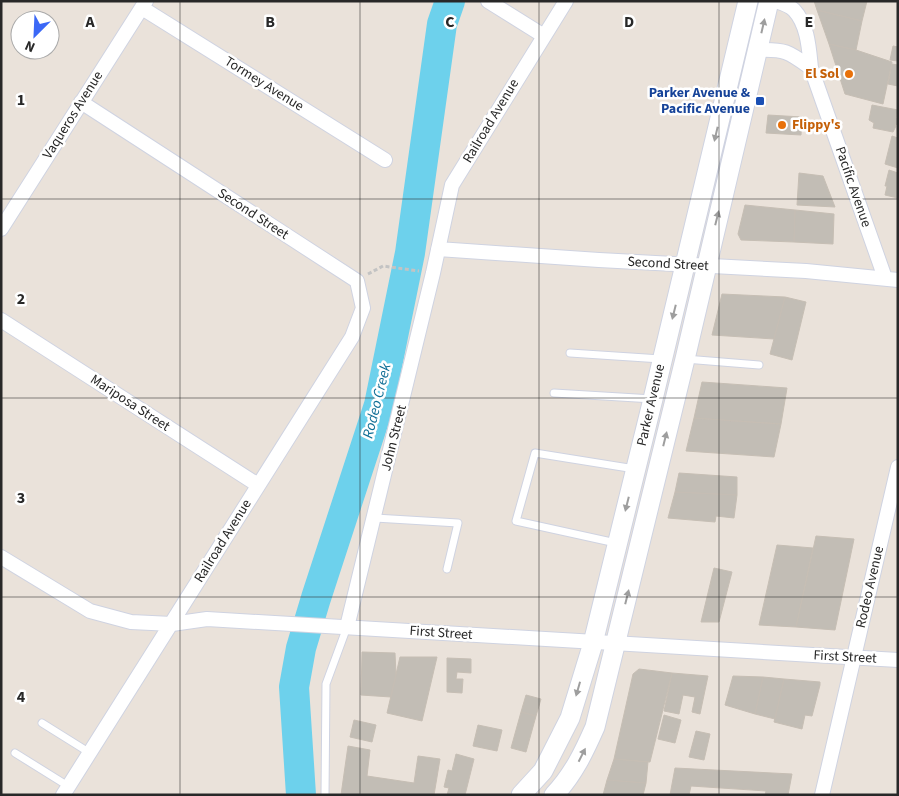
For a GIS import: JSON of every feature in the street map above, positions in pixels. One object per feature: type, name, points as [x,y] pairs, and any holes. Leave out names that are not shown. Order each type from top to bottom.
[{"type":"main road","name":"Parker Avenue","points":[[521,795],[543,771],[570,718],[593,643],[748,1]]},
{"type":"main road","name":"Parker Avenue","points":[[554,795],[581,758],[595,727],[685,359],[769,1]]},
{"type":"street","points":[[488,1],[544,36]]},
{"type":"street","name":"Railroad Avenue","points":[[438,249],[452,185],[566,1]]},
{"type":"street","name":"Pacific Avenue","points":[[776,1],[794,10],[800,20],[808,42],[812,68],[891,279]]},
{"type":"street","name":"Vaqueros Avenue","points":[[1,229],[144,4]]},
{"type":"street","name":"Tormey Avenue","points":[[144,4],[386,160]]},
{"type":"street","points":[[758,50],[777,49],[790,52],[812,68]]},
{"type":"street","name":"Second Street","points":[[81,102],[357,281]]},
{"type":"street","name":"Second Street","points":[[438,249],[806,271],[891,279]]},
{"type":"street","name":"John Street","points":[[347,627],[438,249]]},
{"type":"street","name":"Railroad Avenue","points":[[66,791],[352,337],[363,308],[357,281]]},
{"type":"street","name":"Mariposa Street","points":[[1,320],[258,485]]},
{"type":"street","name":"Rodeo Avenue","points":[[822,795],[898,467]]},
{"type":"street","name":"First Street","points":[[1,557],[90,611],[131,622],[172,624],[207,619],[898,660]]},
{"type":"lane","points":[[570,353],[662,359]]},
{"type":"lane","points":[[685,359],[759,365]]},
{"type":"lane","points":[[554,393],[653,399]]},
{"type":"lane","points":[[618,544],[516,521],[535,453],[636,469]]},
{"type":"lane","points":[[374,518],[458,523],[447,570]]},
{"type":"lane","points":[[325,795],[326,684],[347,627]]},
{"type":"lane","points":[[42,723],[90,753]]},
{"type":"lane","points":[[15,753],[66,791]]},
{"type":"path","points":[[357,281],[383,266],[433,273]]},
{"type":"building","points":[[814,1],[867,1],[862,21],[817,10]]},
{"type":"building","points":[[817,10],[862,21],[856,50],[829,44]]},
{"type":"building","points":[[829,44],[856,50],[892,62],[883,104],[845,94]]},
{"type":"building","points":[[893,46],[898,47],[898,61],[890,60]]},
{"type":"building","points":[[892,64],[898,65],[898,86],[888,84]]},
{"type":"building","points":[[872,105],[898,110],[896,118],[898,118],[898,125],[895,124],[893,132],[873,128],[874,123],[869,120]]},
{"type":"building","points":[[768,115],[802,117],[801,135],[766,133]]},
{"type":"building","points":[[892,136],[898,138],[898,168],[885,164]]},
{"type":"building","points":[[889,170],[898,173],[898,198],[885,195]]},
{"type":"building","points":[[799,173],[823,176],[835,207],[797,205]]},
{"type":"building","points":[[745,205],[795,210],[794,242],[741,240],[738,234]]},
{"type":"building","points":[[795,210],[834,214],[833,244],[794,242]]},
{"type":"building","points":[[722,294],[785,297],[774,339],[712,335]]},
{"type":"building","points":[[785,297],[806,302],[792,360],[770,354]]},
{"type":"building","points":[[702,382],[787,388],[781,424],[694,418]]},
{"type":"building","points":[[694,418],[781,424],[774,457],[686,451]]},
{"type":"building","points":[[679,473],[737,477],[737,495],[675,492]]},
{"type":"building","points":[[675,492],[737,495],[734,518],[716,516],[715,522],[668,518]]},
{"type":"building","points":[[816,536],[854,539],[835,630],[796,627]]},
{"type":"building","points":[[777,545],[813,548],[796,627],[759,625]]},
{"type":"building","points":[[714,568],[732,572],[719,622],[701,622]]},
{"type":"building","points":[[362,652],[395,653],[396,675],[391,697],[361,695]]},
{"type":"building","points":[[400,657],[437,657],[422,721],[387,713]]},
{"type":"building","points":[[447,658],[471,659],[471,673],[457,672],[456,679],[463,679],[462,693],[447,692]]},
{"type":"building","points":[[639,669],[672,673],[650,762],[614,759],[633,674]]},
{"type":"building","points":[[672,673],[708,676],[700,714],[692,712],[695,697],[683,695],[679,714],[664,711]]},
{"type":"building","points":[[733,676],[763,677],[755,714],[725,705]]},
{"type":"building","points":[[763,677],[784,679],[775,719],[755,714]]},
{"type":"building","points":[[784,679],[820,682],[812,716],[805,715],[802,729],[774,722]]},
{"type":"building","points":[[526,695],[541,699],[536,716],[521,712]]},
{"type":"building","points":[[521,712],[536,716],[526,752],[511,748]]},
{"type":"building","points":[[664,715],[681,720],[675,743],[658,739]]},
{"type":"building","points":[[354,720],[376,725],[372,742],[350,737]]},
{"type":"building","points":[[478,725],[502,730],[497,751],[473,746]]},
{"type":"building","points":[[696,731],[710,734],[704,760],[689,757]]},
{"type":"building","points":[[348,746],[370,750],[367,776],[414,783],[418,756],[440,759],[434,795],[341,795]]},
{"type":"building","points":[[456,754],[474,759],[465,795],[447,795],[449,788],[444,787],[448,770],[452,771]]},
{"type":"building","points":[[614,759],[648,762],[646,783],[607,780]]},
{"type":"building","points":[[675,768],[792,774],[788,795],[765,795],[766,791],[691,786],[689,795],[670,795]]},
{"type":"building","points":[[607,780],[646,783],[643,795],[603,795]]},
{"type":"waterway","name":"Rodeo Creek","points":[[301,795],[294,687],[301,648],[379,405],[410,253],[442,24],[450,1]]},
{"type":"place","name":"El Sol","points":[[849,74]]},
{"type":"place","name":"Parker Avenue & Pacific Avenue","points":[[760,101]]},
{"type":"place","name":"Flippy's","points":[[782,125]]}]
